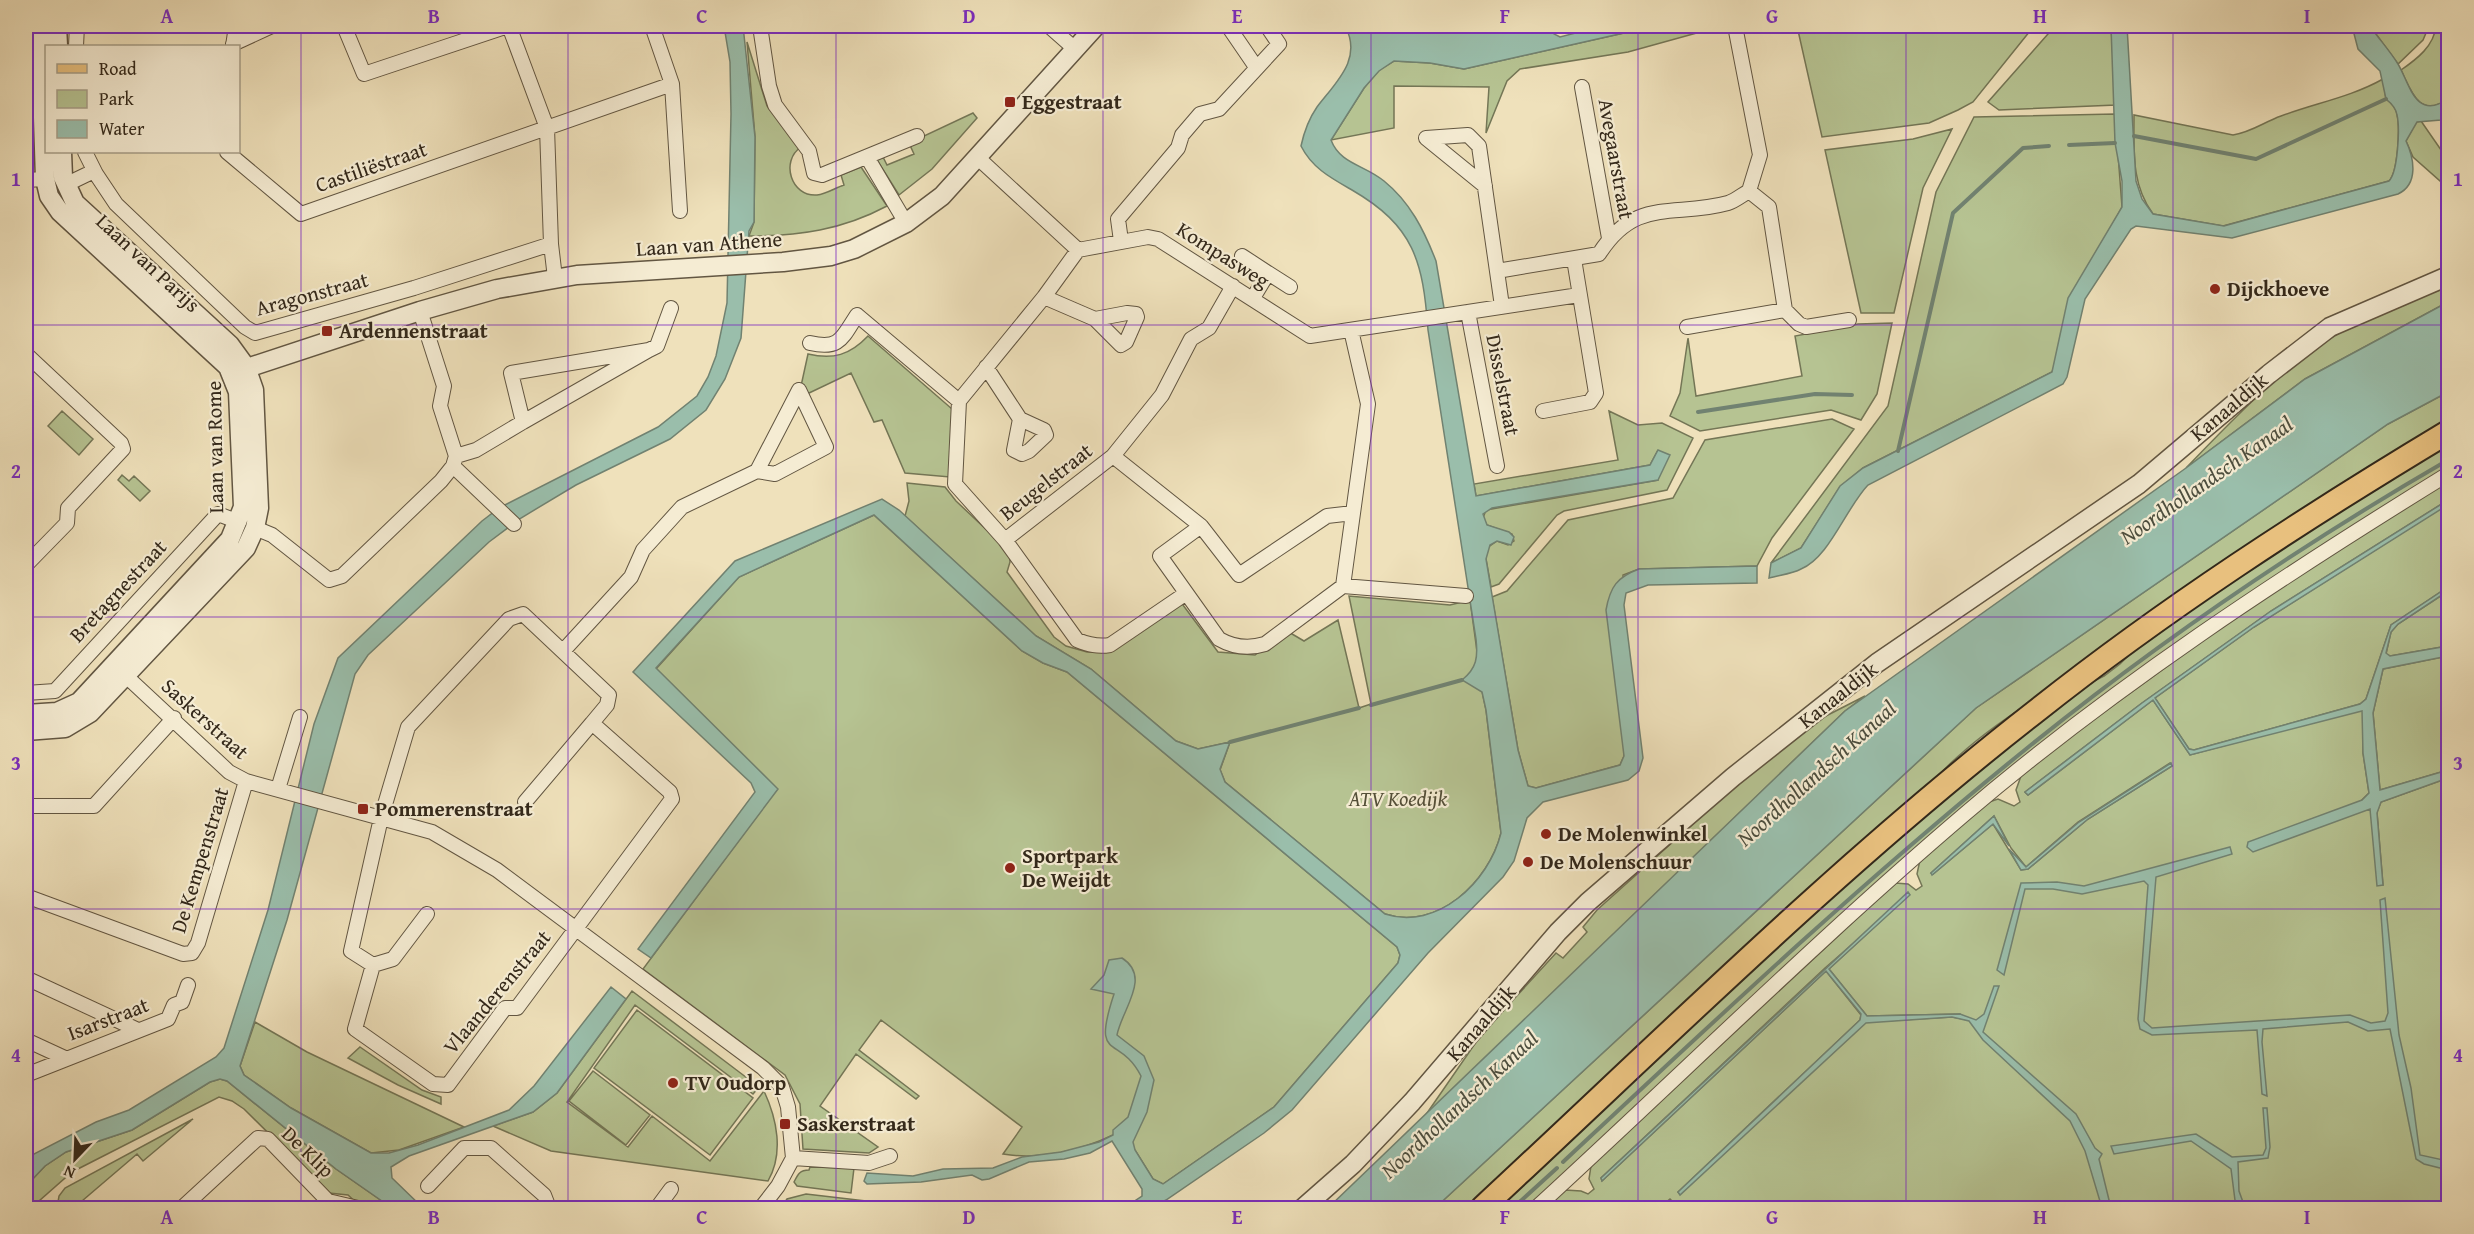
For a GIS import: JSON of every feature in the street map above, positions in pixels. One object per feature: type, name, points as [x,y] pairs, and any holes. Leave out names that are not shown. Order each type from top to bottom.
[{"type":"main road","points":[[1482,1209],[1882,838],[2033,713],[2227,571],[2448,432]]},
{"type":"street","points":[[40,26],[45,69]]},
{"type":"street","points":[[57,26],[57,45]]},
{"type":"street","points":[[76,45],[77,26]]},
{"type":"street","points":[[233,45],[236,26]]},
{"type":"street","points":[[233,45],[272,26]]},
{"type":"street","points":[[344,26],[364,74],[509,26],[547,128],[551,244],[555,278]]},
{"type":"street","points":[[652,26],[672,84],[680,211]]},
{"type":"street","points":[[760,26],[769,86],[775,105],[809,151],[814,173],[822,175],[917,136]]},
{"type":"street","points":[[1049,26],[1075,49]]},
{"type":"street","name":"Laan van Athene","points":[[239,370],[420,311],[497,289],[555,278],[749,265],[831,256],[870,242],[906,223],[942,196],[1096,26]]},
{"type":"street","points":[[1228,26],[1256,67]]},
{"type":"street","points":[[1121,241],[1118,219],[1178,148],[1182,135],[1200,114],[1219,109],[1279,44],[1267,26]]},
{"type":"street","points":[[1497,271],[1599,254],[1609,238],[1627,222],[1645,214],[1730,203],[1749,191],[1760,155],[1735,26]]},
{"type":"street","points":[[547,128],[672,84]]},
{"type":"street","name":"Avegaarstraat","points":[[1581,87],[1609,238]]},
{"type":"street","name":"Castiliëstraat","points":[[228,153],[301,214],[547,128]]},
{"type":"street","points":[[1485,186],[1426,138],[1468,135],[1479,146],[1485,186],[1502,306]]},
{"type":"street","points":[[55,153],[58,180]]},
{"type":"street","points":[[58,180],[62,153]]},
{"type":"street","name":"Aragonstraat","points":[[85,153],[94,171],[116,204],[245,327],[255,333],[403,291],[551,244]]},
{"type":"street","points":[[867,157],[906,223]]},
{"type":"street","points":[[977,157],[1077,250],[1044,297],[959,401],[955,484],[1005,540]]},
{"type":"street","points":[[26,180],[58,180],[94,171]]},
{"type":"street","name":"Laan van Parijs","points":[[58,180],[75,203],[230,345],[239,370]]},
{"type":"street","points":[[1749,191],[1769,207],[1785,310],[1799,324],[1806,327],[1849,320]]},
{"type":"street","name":"Kompasweg","points":[[1077,250],[1148,237],[1158,239],[1310,336],[1468,312]]},
{"type":"street","points":[[1242,256],[1290,287]]},
{"type":"street","points":[[1543,411],[1590,402],[1596,393],[1574,259]]},
{"type":"street","points":[[1253,298],[1268,273]]},
{"type":"street","name":"Kanaaldijk","points":[[1303,1209],[1353,1164],[1412,1102],[1558,932],[1588,902],[1732,777],[1877,663],[2139,484],[2269,374],[2330,327],[2448,276]]},
{"type":"street","name":"Beugelstraat","points":[[1185,594],[1110,645],[1098,647],[1088,644],[1077,640],[1005,540],[1113,456],[1162,395],[1191,339],[1209,328],[1233,286]]},
{"type":"street","points":[[1468,312],[1579,295]]},
{"type":"street","points":[[1044,297],[1095,319]]},
{"type":"street","points":[[247,525],[272,535],[329,580],[342,576],[441,481],[454,461],[657,346],[671,308]]},
{"type":"street","points":[[1687,327],[1785,310]]},
{"type":"street","points":[[420,311],[444,386],[440,406],[454,461],[496,508],[514,524]]},
{"type":"street","name":"Disselstraat","points":[[1468,312],[1497,466]]},
{"type":"street","points":[[810,343],[827,347],[839,341],[857,315],[959,401]]},
{"type":"street","points":[[1343,586],[1368,404],[1351,330]]},
{"type":"street","points":[[524,422],[511,373],[649,350]]},
{"type":"street","points":[[26,354],[121,443],[123,449],[68,508],[66,524],[26,565]]},
{"type":"street","points":[[986,367],[1020,419]]},
{"type":"street","name":"Laan van Rome","points":[[26,731],[58,730],[74,724],[90,713],[120,670],[230,539],[247,525],[260,508],[254,390],[239,370]]},
{"type":"street","points":[[564,650],[631,577],[643,550],[682,507],[757,471],[775,474],[826,447],[799,390],[757,471]]},
{"type":"street","points":[[1113,456],[1201,526],[1239,575],[1327,516],[1353,513]]},
{"type":"street","points":[[1536,1209],[1848,918],[2002,784],[2204,631],[2354,532],[2448,474]]},
{"type":"street","name":"Bretagnestraat","points":[[26,693],[55,691],[218,514],[247,525]]},
{"type":"street","points":[[1201,526],[1160,556],[1219,639],[1229,645],[1253,647],[1265,644],[1343,586],[1466,596]]},
{"type":"street","points":[[427,914],[393,959],[373,966],[351,951],[381,818],[408,727],[509,619],[523,614],[564,650],[609,695],[607,705],[525,802]]},
{"type":"street","name":"Laan van Rome","points":[[26,714],[51,713],[70,707],[120,670]]},
{"type":"street","name":"Saskerstraat","points":[[120,670],[174,718],[229,772],[246,781],[432,832],[497,870],[763,1068],[782,1087],[788,1107],[793,1158]]},
{"type":"street","points":[[282,790],[300,717]]},
{"type":"street","points":[[26,806],[94,806],[174,718]]},
{"type":"street","points":[[576,929],[672,799],[670,792],[592,723]]},
{"type":"street","name":"De Kempenstraat","points":[[26,896],[183,954],[192,953],[198,943],[246,781]]},
{"type":"street","name":"Vlaanderenstraat","points":[[373,966],[355,1029],[433,1084],[448,1085],[505,1008],[517,1008],[576,929]]},
{"type":"street","points":[[26,978],[138,1030]]},
{"type":"street","name":"Isarstraat","points":[[26,1075],[168,1018],[174,1005],[182,1002],[188,986]]},
{"type":"street","points":[[26,1040],[65,1058]]},
{"type":"street","name":"De Klip","points":[[182,1209],[258,1138],[268,1139],[328,1201],[358,1209]]},
{"type":"street","points":[[428,1186],[464,1148],[491,1148],[544,1196],[549,1209]]},
{"type":"street","points":[[761,1209],[778,1186],[793,1158],[869,1163],[890,1156]]},
{"type":"street","points":[[657,1209],[671,1189]]},
{"type":"green space","points":[[1655,26],[1722,26],[1628,52],[1520,69],[1507,81],[1486,133],[1489,87],[1394,86],[1394,128],[1331,140],[1364,88],[1379,70],[1394,61],[1430,63],[1464,69]]},
{"type":"green space","points":[[1797,26],[2034,26],[1973,102],[1958,110],[1929,123],[1822,137]]},
{"type":"green space","points":[[2055,26],[2111,26],[2116,105],[1999,110],[1988,102]]},
{"type":"green space","points":[[2370,26],[2429,26],[2423,40],[2398,64]]},
{"type":"green space","points":[[2436,26],[2448,26],[2448,99],[2430,106],[2417,100],[2401,70],[2419,57],[2428,46]]},
{"type":"green space","points":[[747,42],[767,106],[801,147],[791,161],[791,177],[795,184],[808,194],[817,195],[844,185],[841,175],[861,167],[887,206],[853,221],[820,230],[785,235],[749,236],[754,222],[755,137]]},
{"type":"green space","points":[[2383,79],[2386,99],[2396,109],[2398,121],[2396,160],[2389,181],[2223,226],[2153,214],[2146,203],[2135,167],[2134,115],[2233,135],[2246,132],[2281,116],[2358,91]]},
{"type":"green space","points":[[973,113],[977,118],[932,169],[899,195],[877,160],[883,157],[887,165],[914,154],[909,143]]},
{"type":"green space","points":[[2115,114],[2122,207],[2103,242],[2052,372],[1863,468],[1840,487],[1801,548],[1771,563],[1888,406],[1936,192],[1974,117]]},
{"type":"green space","points":[[2421,121],[2448,160],[2448,188],[2413,157],[2406,141],[2416,122]]},
{"type":"green space","points":[[1952,129],[1923,188],[1894,313],[1861,313],[1825,150],[1913,139]]},
{"type":"green space","points":[[2448,287],[2448,302],[2305,379],[2186,468],[2249,404],[2315,349],[2377,312]]},
{"type":"green space","points":[[1892,323],[1877,394],[1861,420],[1831,410],[1700,431],[1670,416],[1680,393],[1688,338],[1696,396],[1802,376],[1795,336],[1858,324]]},
{"type":"green space","points":[[868,336],[952,409],[950,477],[905,473],[882,420],[874,422],[851,373],[807,394],[801,386],[808,354],[833,356],[848,352]]},
{"type":"green space","points":[[2448,392],[2448,424],[1984,734],[1470,1208],[1435,1208],[1976,708],[2388,424]]},
{"type":"green space","points":[[62,411],[93,439],[79,455],[48,426]]},
{"type":"green space","points":[[1609,411],[1638,425],[1662,423],[1693,438],[1667,490],[1564,511],[1557,515],[1499,584],[1491,587],[1486,559],[1487,548],[1497,541],[1508,545],[1514,541],[1512,534],[1487,525],[1483,518],[1486,510],[1658,480],[1658,450],[1650,465],[1476,496],[1474,484],[1618,460]]},
{"type":"green space","points":[[1832,419],[1854,429],[1772,538],[1757,566],[1639,569],[1623,575],[1624,756],[1620,765],[1536,788],[1528,786],[1518,750],[1492,597],[1507,591],[1568,520],[1673,498],[1705,440]]},
{"type":"green space","points":[[2448,443],[2448,467],[1995,780],[1880,879],[1528,1208],[1494,1208],[1864,865],[2080,688],[2104,676],[2144,640],[2255,562]]},
{"type":"green space","points":[[122,475],[129,481],[134,476],[150,491],[140,501],[118,480]]},
{"type":"green space","name":"ATV Koedijk","points":[[907,483],[945,487],[956,501],[1009,551],[1010,562],[1007,572],[1054,637],[1066,646],[1087,652],[1103,652],[1180,601],[1218,652],[1255,655],[1287,631],[1304,641],[1338,620],[1359,708],[1371,704],[1349,596],[1450,605],[1470,600],[1478,659],[1470,674],[1482,691],[1486,710],[1501,833],[1495,851],[1485,869],[1473,885],[1441,909],[1423,915],[1404,917],[1385,914],[1225,782],[1220,770],[1230,742],[1198,749],[1176,741],[1091,669],[1036,636],[905,516],[909,501]]},
{"type":"green space","points":[[2439,487],[2448,488],[2448,500],[2271,611],[2142,703],[2025,792],[2028,795],[2153,700],[2190,755],[2357,710],[2363,711],[2363,753],[2369,793],[2362,800],[2367,809],[2371,809],[2378,885],[2383,885],[2377,812],[2381,802],[2448,778],[2448,1208],[1666,1208],[1673,1202],[1670,1199],[1659,1208],[1576,1208],[1581,1204],[1578,1201],[1569,1208],[1543,1208],[1565,1190],[1588,1194],[1594,1189],[1589,1179],[1591,1166],[1895,883],[1908,884],[1916,890],[1922,886],[1917,874],[1920,860],[1986,803],[1998,799],[2014,806],[2020,802],[2016,790],[2021,776],[2067,739],[2260,599]],"holes":[[[2170,763],[2172,766],[2088,819],[2028,869],[2021,870],[1993,824],[1933,874],[1931,873],[1994,816],[2011,848],[2026,867],[2078,822]],[[1910,894],[1829,969],[1867,1016],[1960,1014],[1968,1020],[1952,1017],[1866,1022],[1680,1194],[1678,1192],[1860,1020],[1861,1015],[1826,971],[1602,1181],[1601,1178],[1825,968]]]},
{"type":"green space","points":[[2446,505],[2448,587],[2391,625],[2366,699],[2360,704],[2194,750],[2189,749],[2155,698],[2254,627]]},
{"type":"green space","name":"Sportpark De Weijdt","points":[[874,515],[1022,651],[1043,663],[1067,672],[1397,947],[1400,955],[1398,963],[1274,1107],[1163,1184],[1153,1179],[1135,1150],[1113,1135],[1087,1146],[1059,1153],[1031,1156],[1003,1154],[1022,1127],[881,1020],[859,1050],[919,1096],[916,1099],[856,1054],[820,1106],[878,1147],[869,1153],[803,1149],[800,1104],[785,1075],[643,969],[777,789],[656,669],[739,577]]},
{"type":"green space","points":[[2448,591],[2448,646],[2390,656],[2386,654],[2391,632],[2398,624]]},
{"type":"green space","points":[[2448,656],[2448,770],[2380,790],[2373,713],[2383,669]]},
{"type":"green space","points":[[1865,696],[1845,711],[1425,1116],[1481,1035],[1556,953],[1563,958],[1587,932],[1583,927],[1597,910],[1733,788],[1822,718]]},
{"type":"green space","points":[[632,991],[759,1087],[753,1094],[635,1005],[567,1102],[628,1147],[652,1116],[710,1161],[764,1091],[777,1136],[776,1159],[768,1181],[551,1151],[493,1126],[533,1112],[557,1093]]},
{"type":"green space","name":"TV Oudorp","points":[[637,1010],[753,1098],[710,1155],[594,1068]]},
{"type":"green space","points":[[255,1022],[307,1052],[464,1127],[399,1150],[371,1153],[291,1108],[244,1075],[240,1066]]},
{"type":"green space","points":[[360,1047],[422,1090],[441,1097],[441,1104],[398,1085],[348,1058]]},
{"type":"green space","points":[[593,1071],[650,1115],[626,1145],[569,1101]]},
{"type":"green space","points":[[220,1079],[227,1081],[336,1169],[392,1208],[362,1208],[348,1195],[329,1193],[244,1109],[232,1101],[219,1097],[72,1172],[31,1208],[26,1208],[26,1186],[45,1166],[66,1152],[132,1130],[210,1082]]},
{"type":"green space","points":[[193,1119],[143,1161],[137,1154],[82,1201],[89,1208],[57,1208],[59,1196],[65,1188]]},
{"type":"green space","points":[[810,1167],[854,1168],[851,1193],[797,1186],[794,1182],[798,1175],[809,1170]]},
{"type":"green space","points":[[806,1194],[913,1208],[781,1208],[787,1199]]},
{"type":"water","points":[[724,26],[743,26],[755,137],[754,222],[749,231],[741,338],[725,379],[706,410],[670,439],[576,485],[521,518],[489,542],[368,655],[355,674],[287,920],[240,1066],[244,1075],[291,1108],[371,1153],[389,1153],[418,1145],[509,1110],[534,1086],[611,987],[626,999],[557,1093],[533,1112],[409,1156],[391,1167],[392,1178],[423,1208],[392,1208],[336,1169],[227,1081],[220,1079],[210,1082],[132,1130],[66,1152],[45,1166],[26,1186],[26,1160],[30,1156],[96,1122],[129,1110],[216,1057],[224,1048],[268,910],[314,724],[338,658],[482,521],[499,508],[658,427],[697,396],[716,356],[727,303],[731,114],[730,62]]},
{"type":"water","points":[[1345,26],[1548,26],[1554,34],[1560,37],[1603,26],[1655,26],[1464,69],[1430,63],[1394,61],[1379,71],[1364,88],[1331,140],[1340,154],[1384,181],[1409,207],[1436,261],[1476,496],[1650,465],[1658,450],[1670,455],[1658,480],[1492,508],[1483,514],[1487,525],[1509,532],[1514,537],[1511,545],[1497,541],[1490,545],[1486,559],[1518,750],[1528,786],[1536,788],[1620,765],[1624,756],[1606,610],[1612,589],[1620,579],[1639,569],[1757,566],[1757,583],[1648,585],[1626,593],[1624,605],[1643,758],[1639,771],[1628,780],[1543,802],[1527,818],[1514,861],[1503,877],[1428,953],[1292,1110],[1264,1133],[1166,1200],[1152,1208],[1124,1208],[1142,1196],[1142,1189],[1112,1141],[1090,1153],[1064,1159],[1029,1162],[989,1179],[982,1180],[972,1175],[921,1182],[867,1184],[864,1181],[867,1173],[913,1176],[943,1169],[993,1168],[1022,1157],[1061,1152],[1099,1142],[1113,1135],[1113,1130],[1128,1117],[1141,1076],[1133,1063],[1107,1039],[1105,1030],[1114,994],[1091,989],[1104,975],[1109,960],[1122,958],[1131,966],[1135,974],[1135,984],[1117,1035],[1144,1056],[1154,1080],[1147,1112],[1133,1142],[1135,1150],[1153,1179],[1163,1184],[1274,1107],[1398,963],[1400,955],[1397,947],[1067,672],[1043,663],[1022,651],[874,515],[739,577],[656,668],[778,789],[651,958],[638,949],[755,792],[751,783],[633,672],[735,561],[882,499],[899,510],[1036,636],[1091,669],[1176,741],[1198,749],[1230,742],[1220,769],[1225,782],[1385,914],[1404,917],[1423,915],[1441,909],[1473,885],[1495,851],[1501,833],[1486,710],[1482,692],[1462,680],[1474,666],[1477,651],[1476,639],[1428,330],[1423,284],[1418,265],[1402,232],[1389,217],[1323,172],[1305,154],[1301,146],[1311,117],[1345,70],[1349,60],[1350,38]]},
{"type":"water","points":[[2111,26],[2127,26],[2136,181],[2142,199],[2153,214],[2224,226],[2389,181],[2398,150],[2396,112],[2386,99],[2380,71],[2358,49],[2352,26],[2370,26],[2392,54],[2415,97],[2428,106],[2437,105],[2448,99],[2448,115],[2441,120],[2417,122],[2406,141],[2413,163],[2412,177],[2405,190],[2398,194],[2232,238],[2136,226],[2131,229],[2085,299],[2067,377],[2063,384],[1868,485],[1829,544],[1811,563],[1794,572],[1769,578],[1771,563],[1801,548],[1840,486],[1863,468],[2052,372],[2068,298],[2122,207],[2122,181],[2115,143]]},
{"type":"water","name":"Noordhollandsch Kanaal","points":[[2448,302],[2448,392],[2388,424],[1976,708],[1435,1208],[1328,1208],[1845,711],[2186,468],[2305,379]]},
{"type":"water","points":[[2448,500],[2448,509],[2446,506],[2254,627],[2155,698],[2189,749],[2194,750],[2360,704],[2366,699],[2391,625],[2448,587],[2448,591],[2398,624],[2391,632],[2386,653],[2390,656],[2448,646],[2448,656],[2383,669],[2373,713],[2380,790],[2448,770],[2448,778],[2381,802],[2377,813],[2383,885],[2377,886],[2370,809],[2253,852],[2247,847],[2248,842],[2362,800],[2369,793],[2363,753],[2362,711],[2190,755],[2153,700],[2028,795],[2025,792],[2142,703],[2271,611]]},
{"type":"water","points":[[2171,763],[2172,766],[2088,819],[2028,869],[2021,870],[2009,849],[2026,867],[2079,822]]},
{"type":"water","points":[[1994,816],[2009,846],[1993,824],[1932,875],[1931,873]]},
{"type":"water","points":[[2230,847],[2232,854],[2156,877],[2144,1021],[2152,1028],[2350,1015],[2371,1023],[2385,1021],[2388,1013],[2380,900],[2385,898],[2399,1035],[2411,1088],[2420,1155],[2448,1161],[2448,1170],[2424,1164],[2416,1159],[2390,1029],[2368,1031],[2348,1022],[2263,1029],[2267,1096],[2262,1094],[2257,1030],[2152,1035],[2140,1029],[2138,1019],[2148,885],[2144,881],[2082,894],[2053,889],[2025,889],[2004,975],[1997,970],[2021,883],[2057,882],[2084,886]]},
{"type":"water","points":[[1908,892],[1910,895],[1829,969],[1867,1016],[1960,1014],[1976,1020],[1984,1014],[1994,986],[1999,986],[1983,1032],[2076,1114],[2095,1148],[2102,1154],[2099,1159],[2111,1208],[2102,1208],[2085,1151],[2070,1121],[1983,1040],[1969,1021],[1952,1017],[1866,1023],[1680,1195],[1678,1192],[1860,1020],[1861,1014],[1826,971],[1602,1181],[1601,1178]]},
{"type":"water","points":[[2263,1108],[2267,1108],[2270,1147],[2268,1158],[2238,1162],[2239,1191],[2243,1202],[2283,1208],[2236,1208],[2231,1169],[2191,1141],[2114,1154],[2111,1146],[2196,1134],[2232,1157],[2263,1155],[2266,1148]]},
{"type":"waterway","points":[[2134,136],[2256,159],[2386,99]]},
{"type":"waterway","points":[[2069,145],[2115,143]]},
{"type":"waterway","points":[[1898,451],[1953,213],[2023,148],[2049,146]]},
{"type":"waterway","points":[[1698,412],[1815,394],[1852,395]]},
{"type":"waterway","points":[[1563,1162],[1849,900],[1966,798],[2076,709],[2231,596],[2393,492],[2448,460]]},
{"type":"waterway","points":[[1371,705],[1462,680]]},
{"type":"waterway","points":[[1230,742],[1359,708]]},
{"type":"waterway","points":[[1513,1208],[1557,1168]]},
{"type":"waterway","points":[[790,1208],[795,1202]]},
{"type":"place","name":"Eggestraat","points":[[1010,102]]},
{"type":"place","name":"Dijckhoeve","points":[[2215,289]]},
{"type":"place","name":"Ardennenstraat","points":[[327,331]]},
{"type":"place","name":"Pommerenstraat","points":[[363,809]]},
{"type":"place","name":"De Molenwinkel","points":[[1546,834]]},
{"type":"place","name":"De Molenschuur","points":[[1528,862]]},
{"type":"place","name":"Sportpark De Weijdt","points":[[1010,868]]},
{"type":"place","name":"TV Oudorp","points":[[673,1083]]},
{"type":"place","name":"Saskerstraat","points":[[785,1124]]}]
